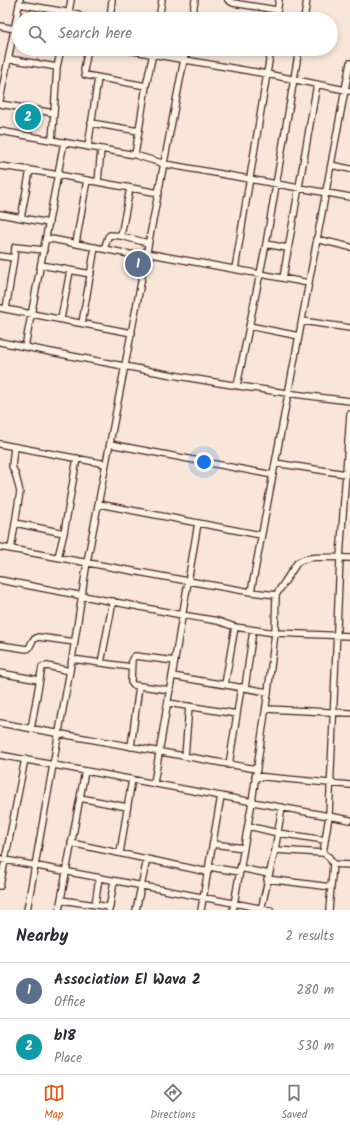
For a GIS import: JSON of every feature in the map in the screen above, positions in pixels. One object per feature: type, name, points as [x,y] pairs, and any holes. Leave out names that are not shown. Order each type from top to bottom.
[{"type":"street","points":[[19,12],[20,2],[69,12],[71,0]]},
{"type":"street","points":[[111,12],[112,0]]},
{"type":"street","points":[[160,12],[162,0]]},
{"type":"street","points":[[193,12],[195,0]]},
{"type":"street","points":[[228,0],[233,3],[277,10],[279,0]]},
{"type":"street","points":[[305,12],[307,0]]},
{"type":"street","points":[[0,26],[12,28]]},
{"type":"street","points":[[0,100],[12,48]]},
{"type":"street","points":[[52,140],[57,68],[60,56]]},
{"type":"street","points":[[87,56],[85,75],[146,86]]},
{"type":"street","points":[[135,155],[146,86],[153,56]]},
{"type":"street","points":[[169,56],[348,90]]},
{"type":"street","points":[[27,910],[54,765],[87,562],[185,56]]},
{"type":"street","points":[[234,269],[269,56]]},
{"type":"street","points":[[237,386],[266,244],[298,56]]},
{"type":"street","points":[[9,59],[57,68]]},
{"type":"street","points":[[251,592],[316,239],[348,90],[350,63]]},
{"type":"street","points":[[88,147],[98,78]]},
{"type":"street","points":[[283,278],[287,248],[317,84]]},
{"type":"street","points":[[0,104],[54,113]]},
{"type":"street","points":[[91,123],[139,131]]},
{"type":"street","points":[[0,131],[135,155],[165,164],[350,197]]},
{"type":"street","points":[[25,347],[64,142]]},
{"type":"street","points":[[98,182],[101,149]]},
{"type":"street","points":[[331,165],[350,169]]},
{"type":"street","points":[[0,166],[159,193]]},
{"type":"street","points":[[21,218],[30,170]]},
{"type":"street","points":[[76,243],[87,180]]},
{"type":"street","points":[[121,236],[130,188]]},
{"type":"street","points":[[0,214],[49,223]]},
{"type":"street","points":[[104,249],[108,235],[121,236],[148,243]]},
{"type":"street","points":[[46,238],[309,283]]},
{"type":"street","points":[[316,239],[350,247]]},
{"type":"street","points":[[266,244],[287,248]]},
{"type":"street","points":[[44,250],[15,247],[3,309],[132,333]]},
{"type":"street","points":[[82,324],[95,247]]},
{"type":"street","points":[[0,256],[14,258]]},
{"type":"street","points":[[41,265],[91,274]]},
{"type":"street","points":[[61,320],[70,270]]},
{"type":"street","points":[[302,321],[350,326]]},
{"type":"street","points":[[249,326],[299,336]]},
{"type":"street","points":[[0,342],[237,386],[350,402]]},
{"type":"street","points":[[323,853],[329,816],[340,558],[347,486],[346,474],[350,414]]},
{"type":"street","points":[[0,444],[106,464]]},
{"type":"street","points":[[110,444],[273,475]]},
{"type":"street","points":[[11,549],[20,492],[12,466],[14,447]]},
{"type":"street","points":[[58,557],[64,533],[77,458]]},
{"type":"street","points":[[275,463],[346,474]]},
{"type":"street","points":[[99,504],[261,535]]},
{"type":"street","points":[[15,523],[64,533]]},
{"type":"street","points":[[154,783],[198,523]]},
{"type":"street","points":[[0,547],[251,592],[276,595]]},
{"type":"street","points":[[233,910],[252,802],[266,709],[275,633],[276,595],[297,563],[300,561],[307,558],[350,558]]},
{"type":"street","points":[[0,580],[182,616],[218,621],[235,627],[253,630],[275,633],[350,636]]},
{"type":"street","points":[[101,663],[113,602]]},
{"type":"street","points":[[225,684],[235,627]]},
{"type":"street","points":[[229,764],[253,630]]},
{"type":"street","points":[[0,645],[27,649],[29,648],[32,640],[38,637],[75,642]]},
{"type":"street","points":[[170,690],[131,684],[132,660],[135,656],[175,662]]},
{"type":"street","points":[[72,659],[131,667]]},
{"type":"street","points":[[31,729],[41,669],[44,666],[70,671]]},
{"type":"street","points":[[0,673],[39,680]]},
{"type":"street","points":[[172,676],[268,692]]},
{"type":"street","points":[[131,747],[140,686]]},
{"type":"street","points":[[168,703],[238,714]]},
{"type":"street","points":[[184,756],[189,706]]},
{"type":"street","points":[[266,709],[350,713]]},
{"type":"street","points":[[0,723],[256,769]]},
{"type":"street","points":[[0,755],[350,820]]},
{"type":"street","points":[[0,886],[2,860],[25,759]]},
{"type":"street","points":[[59,910],[84,771]]},
{"type":"street","points":[[256,776],[350,785]]},
{"type":"street","points":[[120,853],[132,779]]},
{"type":"street","points":[[201,910],[221,796]]},
{"type":"street","points":[[80,798],[127,807]]},
{"type":"street","points":[[261,909],[275,850],[282,807]]},
{"type":"street","points":[[248,826],[278,833],[325,840]]},
{"type":"street","points":[[71,843],[147,859],[208,869],[240,870],[331,887]]},
{"type":"street","points":[[213,844],[244,848]]},
{"type":"street","points":[[275,850],[323,853],[331,861],[333,864],[329,910]]},
{"type":"street","points":[[136,910],[147,859]]},
{"type":"street","points":[[2,860],[270,910]]},
{"type":"street","points":[[333,864],[350,866]]},
{"type":"street","points":[[95,905],[99,878]]},
{"type":"street","points":[[61,900],[109,908],[114,881]]},
{"type":"place","name":"b18","points":[[28,117]]},
{"type":"place","name":"Association El Wava 2","points":[[138,264]]}]
